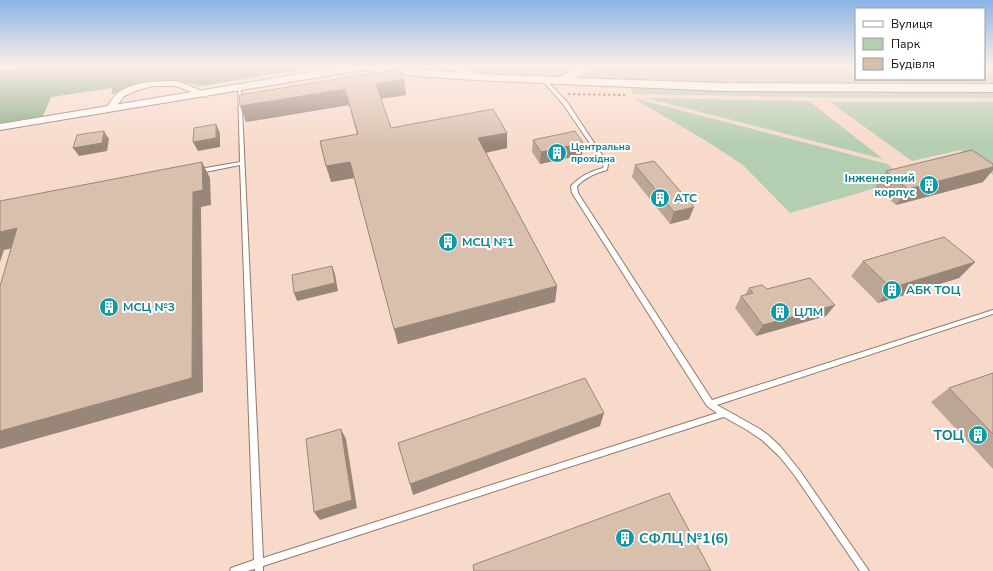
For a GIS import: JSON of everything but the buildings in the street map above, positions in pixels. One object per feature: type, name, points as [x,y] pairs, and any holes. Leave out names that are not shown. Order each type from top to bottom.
[{"type":"street","points":[[110,109],[121,94],[124,93]]},
{"type":"street","points":[[0,127],[213,93]]},
{"type":"lane","points":[[239,93],[258,567]]},
{"type":"lane","points":[[556,93],[566,103],[606,164],[605,169],[579,180],[574,186],[575,193],[710,404],[723,414],[758,431],[772,443],[790,463],[865,571]]},
{"type":"lane","points":[[195,172],[242,164]]},
{"type":"lane","points":[[710,404],[993,312]]},
{"type":"lane","points":[[234,571],[258,567],[723,414]]},
{"type":"green space","points":[[0,93],[81,93],[51,97],[43,116],[0,123]]},
{"type":"green space","points":[[633,93],[993,93],[993,98],[811,97],[634,94]]},
{"type":"green space","points":[[633,98],[887,164],[907,179],[790,213],[743,165],[708,142]]},
{"type":"green space","points":[[646,98],[809,101],[883,159]]},
{"type":"green space","points":[[830,102],[993,102],[993,175],[960,150],[912,161]]},
{"type":"place","name":"Центральна прохідна","points":[[557,153]]},
{"type":"place","name":"Інженерний корпус","points":[[929,185]]},
{"type":"place","name":"АТС","points":[[660,198]]},
{"type":"place","name":"МСЦ №1","points":[[448,242]]},
{"type":"place","name":"АБК ТОЦ","points":[[892,290]]},
{"type":"place","name":"МСЦ №3","points":[[109,307]]},
{"type":"place","name":"ЦЛМ","points":[[780,312]]},
{"type":"place","name":"ТОЦ","points":[[978,435]]},
{"type":"place","name":"СФЛЦ №1(6)","points":[[625,538]]}]
